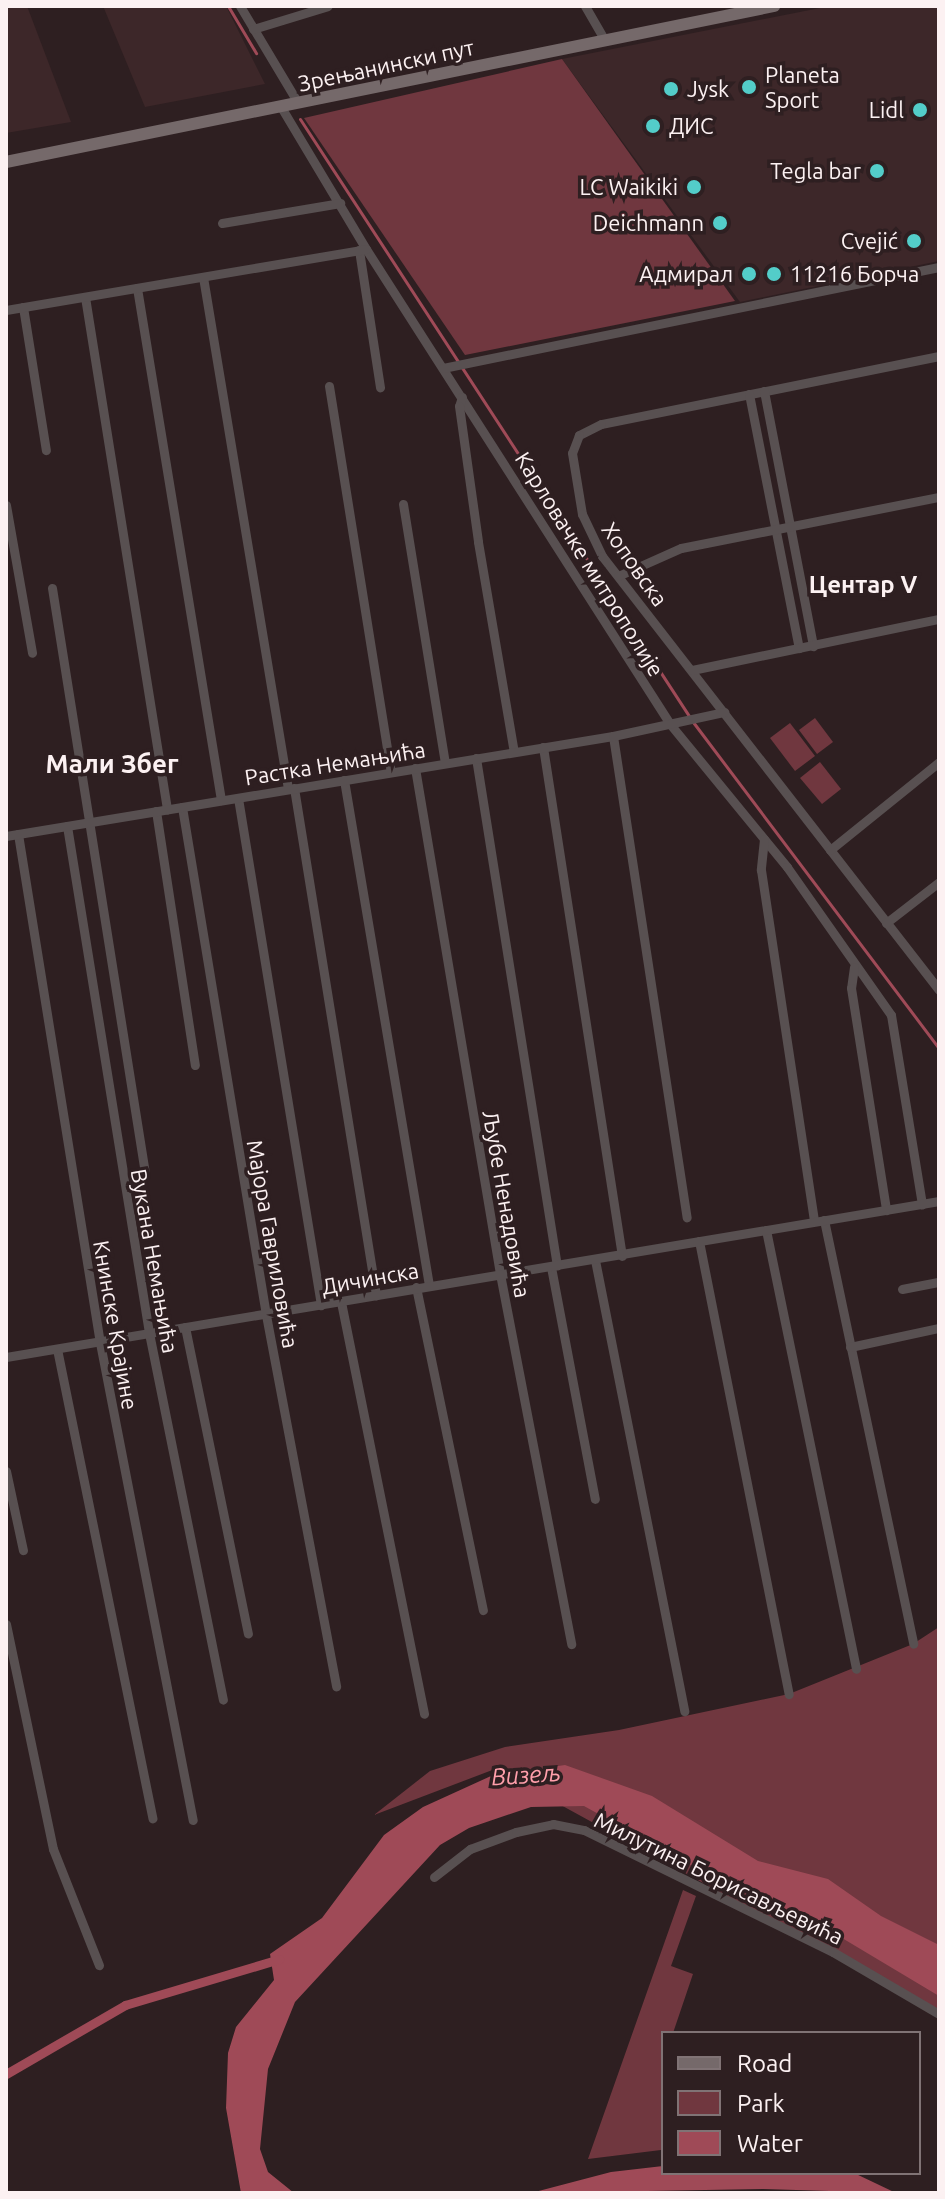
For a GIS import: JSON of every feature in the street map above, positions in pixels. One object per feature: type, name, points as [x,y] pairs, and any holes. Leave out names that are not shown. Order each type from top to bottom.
[{"type":"main road","name":"Зрењанински пут","points":[[6,162],[774,6]]},
{"type":"street","points":[[240,6],[298,103]]},
{"type":"street","points":[[253,29],[328,6]]},
{"type":"street","points":[[585,6],[605,40]]},
{"type":"street","name":"Карловачке митрополије","points":[[281,107],[340,203],[362,250],[462,397],[670,724],[764,839],[894,1022],[922,1204]]},
{"type":"street","points":[[222,223],[340,203]]},
{"type":"street","points":[[6,310],[362,250],[380,387]]},
{"type":"street","points":[[443,368],[939,267]]},
{"type":"street","points":[[203,277],[376,1295]]},
{"type":"street","points":[[137,288],[221,800]]},
{"type":"street","points":[[85,297],[161,810],[195,1065]]},
{"type":"street","points":[[23,307],[46,450]]},
{"type":"street","name":"Хоповска","points":[[939,356],[601,424],[579,435],[572,453],[577,495],[589,534],[692,670],[720,713],[939,990]]},
{"type":"street","points":[[329,386],[391,772]]},
{"type":"street","points":[[764,391],[813,646]]},
{"type":"street","points":[[749,394],[799,648]]},
{"type":"street","points":[[462,397],[458,403],[478,542],[514,752]]},
{"type":"street","points":[[618,576],[664,553],[939,497]]},
{"type":"street","points":[[403,504],[445,763]]},
{"type":"street","points":[[6,505],[32,653]]},
{"type":"street","points":[[52,588],[145,1173]]},
{"type":"street","points":[[692,670],[939,619]]},
{"type":"street","name":"Растка Немањића","points":[[6,836],[613,736],[720,713]]},
{"type":"street","points":[[613,736],[687,1217]]},
{"type":"street","points":[[543,747],[622,1256]]},
{"type":"street","points":[[476,758],[554,1266],[595,1499]]},
{"type":"street","points":[[830,850],[939,762]]},
{"type":"street","name":"Љубе Ненадовића","points":[[415,768],[500,1274],[571,1644]]},
{"type":"street","points":[[344,780],[429,1285]]},
{"type":"street","points":[[238,798],[321,1305]]},
{"type":"street","name":"Мајора Гавриловића","points":[[182,807],[266,1315],[336,1686]]},
{"type":"street","name":"Вукана Немањића","points":[[67,826],[149,1333],[223,1700]]},
{"type":"street","name":"Книнске Крајине","points":[[18,834],[100,1343],[193,1820]]},
{"type":"street","points":[[764,839],[761,870],[819,1220],[850,1347],[913,1644]]},
{"type":"street","points":[[886,923],[939,882]]},
{"type":"street","points":[[854,967],[851,988],[886,1210]]},
{"type":"street","name":"Дичинска","points":[[6,1357],[939,1201]]},
{"type":"street","points":[[766,1230],[856,1669]]},
{"type":"street","points":[[699,1241],[789,1694]]},
{"type":"street","points":[[595,1260],[684,1711]]},
{"type":"street","points":[[902,1289],[939,1282]]},
{"type":"street","points":[[416,1287],[483,1610]]},
{"type":"street","points":[[341,1302],[424,1714]]},
{"type":"street","points":[[185,1327],[248,1634]]},
{"type":"street","points":[[850,1347],[939,1328]]},
{"type":"street","points":[[57,1349],[152,1818]]},
{"type":"street","points":[[6,1471],[23,1550]]},
{"type":"street","points":[[6,1624],[43,1813],[99,1965]]},
{"type":"street","name":"Милутина Борисављевића","points":[[434,1877],[470,1849],[535,1827],[553,1824],[596,1834],[680,1881],[833,1952],[939,2014]]},
{"type":"shaded area","points":[[6,6],[27,6],[71,122],[6,133]]},
{"type":"shaded area","points":[[103,6],[226,6],[265,84],[145,107]]},
{"type":"shaded area","points":[[830,6],[939,6],[939,261],[740,302],[562,59]]},
{"type":"green space","points":[[562,59],[735,301],[465,355],[304,118]]},
{"type":"green space","points":[[815,718],[833,742],[817,754],[799,730]]},
{"type":"green space","points":[[790,723],[815,756],[795,771],[770,738]]},
{"type":"green space","points":[[820,762],[841,789],[822,804],[800,778]]},
{"type":"green space","points":[[939,1627],[939,2012],[495,1769],[374,1815],[430,1771],[505,1747],[619,1730],[789,1694],[913,1644]]},
{"type":"green space","points":[[683,1890],[696,1896],[671,1966],[693,1974],[674,2031],[661,2031],[661,2150],[588,2159]]},
{"type":"water","name":"Визељ","points":[[565,1765],[652,1796],[758,1861],[828,1879],[881,1916],[939,1945],[939,1996],[842,1938],[696,1868],[584,1806],[531,1807],[469,1828],[440,1845],[295,2002],[268,2069],[260,2149],[268,2172],[294,2193],[241,2193],[226,2108],[228,2053],[236,2027],[274,1980],[270,1954],[322,1918],[384,1835],[423,1807],[491,1776]]},
{"type":"water","points":[[661,2166],[661,2175],[858,2175],[896,2193],[763,2189],[531,2193],[611,2172]]},
{"type":"waterway","points":[[228,6],[256,53]]},
{"type":"waterway","points":[[300,119],[689,716]]},
{"type":"waterway","points":[[693,722],[939,1048]]},
{"type":"waterway","points":[[6,2074],[125,2005],[279,1959]]},
{"type":"place","name":"Planeta Sport","points":[[749,87]]},
{"type":"place","name":"Jysk","points":[[671,89]]},
{"type":"place","name":"Lidl","points":[[920,110]]},
{"type":"place","name":"ДИС","points":[[653,126]]},
{"type":"place","name":"Tegla bar","points":[[877,171]]},
{"type":"place","name":"LC Waikiki","points":[[694,187]]},
{"type":"place","name":"Deichmann","points":[[720,223]]},
{"type":"place","name":"Cvejić","points":[[914,241]]},
{"type":"place","name":"Адмирал","points":[[749,274]]},
{"type":"place","name":"11216 Борча","points":[[774,274]]},
{"type":"district","name":"Центар V","points":[[863,585]]},
{"type":"district","name":"Мали Збег","points":[[112,764]]}]
